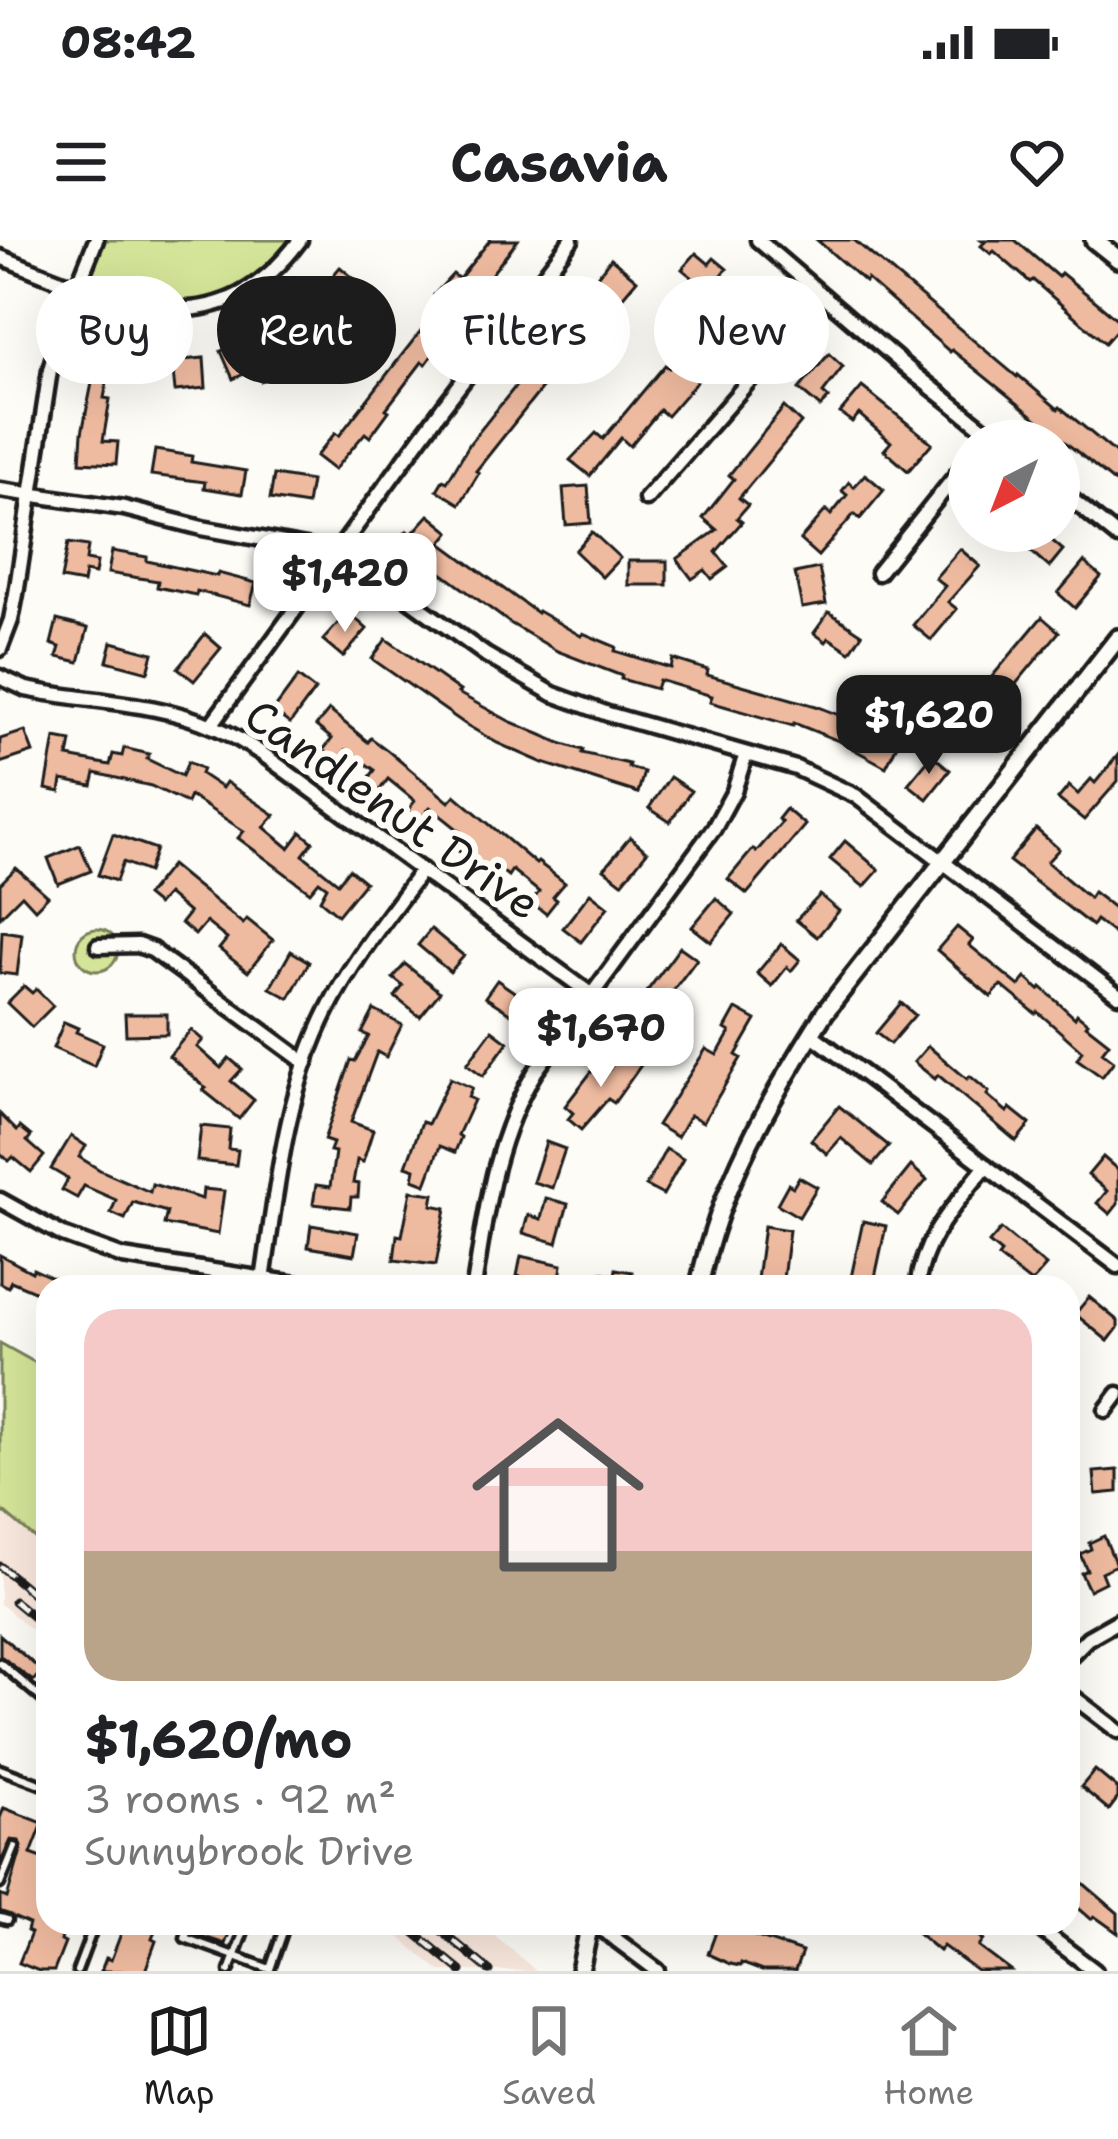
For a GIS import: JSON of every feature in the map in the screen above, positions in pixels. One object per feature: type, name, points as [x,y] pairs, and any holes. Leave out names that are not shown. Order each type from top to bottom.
[{"type":"street","points":[[81,276],[95,240]]},
{"type":"street","points":[[193,307],[244,291],[265,278],[300,240]]},
{"type":"street","points":[[212,725],[571,240]]},
{"type":"street","points":[[758,240],[800,276]]},
{"type":"street","points":[[1094,240],[1118,259]]},
{"type":"street","points":[[0,257],[49,276]]},
{"type":"street","points":[[829,300],[968,420]]},
{"type":"street","points":[[0,649],[16,595],[49,384]]},
{"type":"street","points":[[646,499],[747,384]]},
{"type":"street","points":[[878,573],[948,485]]},
{"type":"street","points":[[0,490],[124,508],[339,553],[486,655],[553,694],[817,776],[856,796],[1118,995]]},
{"type":"street","points":[[1080,506],[1118,537]]},
{"type":"street","points":[[702,1275],[737,1167],[811,1034],[1118,638]]},
{"type":"street","name":"Candlenut Drive","points":[[0,677],[26,689],[159,710],[212,725],[264,754],[592,994]]},
{"type":"street","points":[[477,1275],[491,1180],[505,1131],[535,1072],[714,828],[734,791],[746,754]]},
{"type":"street","points":[[263,1275],[283,1142],[306,1063],[341,985],[422,870]]},
{"type":"street","points":[[98,946],[138,945],[152,950],[306,1063]]},
{"type":"street","points":[[811,1034],[1118,1266]]},
{"type":"street","points":[[918,1275],[929,1242],[986,1166]]},
{"type":"street","points":[[0,1200],[63,1235],[123,1256],[233,1275]]},
{"type":"street","points":[[1106,1410],[1118,1394]]},
{"type":"street","points":[[1080,1646],[1118,1622]]},
{"type":"street","points":[[1080,1702],[1118,1731]]},
{"type":"street","points":[[580,1971],[589,1935]]},
{"type":"street","points":[[608,1935],[658,1971]]},
{"type":"street","points":[[1048,1935],[1095,1971]]},
{"type":"lane","points":[[0,1664],[36,1694]]},
{"type":"lane","points":[[0,1769],[36,1782]]},
{"type":"lane","points":[[0,1884],[15,1847]]},
{"type":"lane","points":[[76,1971],[90,1935]]},
{"type":"lane","points":[[186,1935],[270,1969],[282,1935]]},
{"type":"lane","points":[[230,1971],[243,1935]]},
{"type":"shaded area","points":[[0,1509],[36,1540],[36,1634],[0,1604]]},
{"type":"shaded area","points":[[396,1935],[495,1935],[536,1971],[440,1971]]},
{"type":"green space","points":[[102,240],[295,240],[279,261],[257,276],[217,276],[217,299],[203,303],[193,303],[193,276],[86,276]]},
{"type":"green space","points":[[97,929],[112,935],[118,950],[112,965],[97,971],[82,965],[76,950],[82,935]]},
{"type":"green space","points":[[0,1343],[36,1363],[36,1539],[0,1509]]},
{"type":"building","points":[[490,240],[518,240],[490,276],[461,276]]},
{"type":"building","points":[[817,240],[854,240],[1017,377],[1076,420],[1038,420],[867,279],[865,282]]},
{"type":"building","points":[[982,240],[1015,240],[1118,320],[1118,328],[1105,343],[1033,280],[981,246]]},
{"type":"building","points":[[696,253],[709,264],[714,258],[727,269],[721,276],[690,276],[682,269]]},
{"type":"building","points":[[611,258],[637,280],[630,288],[630,276],[597,276]]},
{"type":"building","points":[[420,332],[420,365],[370,437],[365,433],[334,470],[316,456],[335,433],[339,436],[379,384],[396,384],[396,363]]},
{"type":"building","points":[[829,354],[843,367],[823,393],[829,398],[820,407],[799,389],[803,384],[829,384]]},
{"type":"building","points":[[204,358],[206,388],[175,391],[174,384],[193,384],[193,359]]},
{"type":"building","points":[[654,378],[654,384],[695,384],[667,416],[660,410],[630,446],[621,438],[590,476],[570,460],[596,433],[603,439]]},
{"type":"building","points":[[92,384],[107,384],[104,398],[110,399],[103,441],[118,442],[116,464],[80,462]]},
{"type":"building","points":[[517,384],[542,384],[476,471],[460,504],[437,490]]},
{"type":"building","points":[[862,387],[932,443],[908,471],[884,450],[891,442],[859,414],[852,422],[840,413]]},
{"type":"building","points":[[784,407],[801,423],[739,498],[748,505],[737,518],[742,522],[716,552],[728,567],[712,579],[705,570],[692,579],[677,559],[717,530],[703,518],[734,479],[729,475]]},
{"type":"building","points":[[1080,424],[1118,455],[1118,485],[1080,454]]},
{"type":"building","points":[[155,450],[246,471],[242,494],[204,488],[205,482],[151,475]]},
{"type":"building","points":[[865,474],[884,490],[860,519],[854,514],[818,556],[800,540],[826,510],[831,515],[847,495],[842,491],[849,482],[854,487]]},
{"type":"building","points":[[274,475],[311,481],[307,505],[270,499]]},
{"type":"building","points":[[588,486],[591,523],[566,525],[563,488]]},
{"type":"building","points":[[429,515],[450,532],[441,543],[537,613],[581,636],[616,647],[615,651],[671,668],[673,659],[708,670],[707,675],[850,719],[897,745],[886,767],[854,747],[794,723],[710,702],[712,696],[659,680],[656,689],[621,679],[557,651],[510,623],[398,541],[407,531],[411,535]]},
{"type":"building","points":[[592,532],[620,558],[602,577],[575,551]]},
{"type":"building","points":[[68,543],[88,546],[86,560],[97,562],[95,574],[85,572],[83,583],[61,579]]},
{"type":"building","points":[[112,551],[256,583],[250,605],[108,573]]},
{"type":"building","points":[[957,552],[980,566],[948,602],[957,609],[931,640],[913,625],[945,586],[935,578]]},
{"type":"building","points":[[1032,552],[1061,552],[1049,567]]},
{"type":"building","points":[[628,561],[667,561],[667,585],[628,585]]},
{"type":"building","points":[[1084,562],[1101,577],[1075,608],[1058,593]]},
{"type":"building","points":[[819,568],[826,604],[802,608],[795,573]]},
{"type":"building","points":[[348,612],[367,629],[343,657],[323,640]]},
{"type":"building","points":[[829,612],[862,634],[850,652],[814,633]]},
{"type":"building","points":[[1042,617],[1059,632],[988,723],[978,714],[962,732],[945,717],[967,691],[975,697]]},
{"type":"building","points":[[57,620],[88,628],[79,662],[57,657],[60,647],[51,644]]},
{"type":"building","points":[[205,634],[221,648],[194,681],[178,668]]},
{"type":"building","points":[[386,639],[458,693],[509,721],[582,753],[644,772],[638,793],[543,763],[465,724],[372,659]]},
{"type":"building","points":[[112,642],[153,653],[148,672],[107,661]]},
{"type":"building","points":[[298,677],[315,690],[290,724],[273,711]]},
{"type":"building","points":[[329,710],[449,802],[455,795],[565,883],[546,914],[531,902],[539,892],[512,870],[508,876],[493,864],[487,872],[449,844],[460,831],[430,807],[419,821],[407,811],[415,801],[388,779],[379,791],[366,782],[375,770],[346,750],[337,761],[323,750],[332,739],[316,726]]},
{"type":"building","points":[[25,731],[33,752],[0,763],[0,739]]},
{"type":"building","points":[[55,738],[71,741],[68,757],[110,765],[113,754],[122,756],[124,748],[149,754],[147,759],[182,776],[188,762],[222,788],[226,782],[275,815],[264,827],[289,848],[301,832],[313,842],[303,855],[338,883],[349,869],[365,882],[338,915],[320,900],[327,887],[319,881],[310,892],[238,838],[244,831],[190,796],[187,803],[151,786],[95,773],[92,786],[62,780],[60,792],[46,789]]},
{"type":"building","points":[[932,755],[950,770],[927,799],[908,784]]},
{"type":"building","points":[[1118,755],[1118,781],[1084,820],[1058,799],[1069,786],[1078,794],[1091,779],[1095,783]]},
{"type":"building","points":[[670,777],[691,791],[670,822],[649,808]]},
{"type":"building","points":[[786,809],[805,825],[747,894],[728,879],[782,822],[778,819]]},
{"type":"building","points":[[1036,829],[1059,849],[1047,862],[1089,898],[1093,892],[1118,911],[1118,937],[1096,920],[1092,926],[1009,861]]},
{"type":"building","points":[[113,834],[156,849],[148,872],[123,862],[116,881],[98,875]]},
{"type":"building","points":[[630,837],[647,852],[622,883],[604,869]]},
{"type":"building","points":[[845,841],[879,870],[864,887],[830,859]]},
{"type":"building","points":[[80,845],[91,871],[58,884],[48,858]]},
{"type":"building","points":[[171,865],[243,924],[247,919],[273,940],[248,972],[219,949],[227,939],[206,922],[195,935],[181,923],[189,913],[167,894],[157,905],[146,896]]},
{"type":"building","points":[[16,868],[48,896],[35,909],[22,895],[0,917],[0,884]]},
{"type":"building","points":[[590,893],[608,907],[581,942],[563,928]]},
{"type":"building","points":[[820,895],[839,911],[817,937],[796,920]]},
{"type":"building","points":[[716,898],[734,914],[711,942],[692,927]]},
{"type":"building","points":[[957,927],[973,940],[969,945],[1019,986],[1026,978],[1039,990],[1041,987],[1109,1043],[1102,1052],[1114,1061],[1102,1077],[1077,1059],[1082,1051],[1038,1012],[1001,985],[991,997],[937,950]]},
{"type":"building","points":[[431,929],[464,956],[450,972],[418,945]]},
{"type":"building","points":[[2,931],[22,934],[17,975],[0,973]]},
{"type":"building","points":[[781,944],[800,960],[791,971],[787,967],[772,986],[757,973]]},
{"type":"building","points":[[680,947],[697,959],[634,1042],[618,1030]]},
{"type":"building","points":[[291,951],[309,962],[289,998],[270,988]]},
{"type":"building","points":[[405,964],[440,992],[420,1017],[395,997],[403,986],[393,978]]},
{"type":"building","points":[[497,980],[533,1005],[522,1021],[485,997]]},
{"type":"building","points":[[24,986],[32,993],[36,989],[53,1006],[32,1027],[7,1003]]},
{"type":"building","points":[[901,1003],[915,1015],[890,1044],[876,1033]]},
{"type":"building","points":[[736,1009],[756,1020],[736,1055],[741,1058],[703,1122],[690,1115],[677,1137],[657,1125],[706,1049],[717,1055]]},
{"type":"building","points":[[374,1010],[402,1025],[386,1057],[377,1052],[351,1122],[373,1130],[363,1162],[357,1160],[353,1183],[359,1184],[358,1197],[351,1197],[350,1208],[313,1204],[316,1185],[330,1187],[335,1152],[330,1151],[333,1143],[324,1140],[351,1060],[355,1061],[369,1036],[362,1033]]},
{"type":"building","points":[[125,1014],[167,1014],[167,1034],[126,1035]]},
{"type":"building","points":[[64,1022],[103,1044],[94,1066],[53,1048]]},
{"type":"building","points":[[191,1030],[203,1040],[197,1047],[221,1068],[229,1058],[242,1069],[231,1081],[254,1100],[239,1119],[169,1056]]},
{"type":"building","points":[[492,1030],[508,1042],[483,1076],[467,1064]]},
{"type":"building","points":[[928,1046],[967,1079],[970,1076],[1007,1112],[1010,1108],[1030,1124],[1016,1141],[938,1075],[935,1079],[914,1062]]},
{"type":"building","points":[[622,1051],[641,1065],[614,1103],[608,1099],[581,1130],[568,1119],[573,1113],[565,1106],[595,1067],[606,1074]]},
{"type":"building","points":[[450,1078],[472,1088],[468,1097],[474,1100],[455,1152],[440,1146],[426,1184],[413,1179],[415,1169],[406,1166],[422,1122],[428,1124]]},
{"type":"building","points":[[839,1106],[889,1146],[873,1165],[841,1138],[827,1154],[811,1140]]},
{"type":"building","points":[[0,1114],[17,1131],[20,1127],[31,1136],[27,1141],[44,1156],[31,1172],[0,1153]]},
{"type":"building","points":[[201,1126],[230,1129],[228,1149],[238,1150],[236,1165],[197,1161]]},
{"type":"building","points":[[71,1136],[86,1146],[79,1157],[150,1192],[152,1184],[202,1199],[203,1189],[224,1191],[218,1234],[164,1224],[167,1212],[133,1202],[125,1219],[111,1213],[116,1200],[84,1186],[77,1198],[62,1190],[68,1179],[51,1169]]},
{"type":"building","points":[[546,1142],[565,1149],[552,1188],[533,1182]]},
{"type":"building","points":[[666,1149],[683,1159],[663,1195],[646,1186]]},
{"type":"building","points":[[1103,1157],[1118,1170],[1118,1204],[1110,1214],[1097,1203],[1107,1191],[1088,1175]]},
{"type":"building","points":[[911,1166],[927,1180],[898,1215],[882,1202]]},
{"type":"building","points":[[799,1177],[817,1187],[799,1217],[777,1204],[788,1184],[793,1187]]},
{"type":"building","points":[[411,1191],[434,1194],[432,1205],[446,1208],[436,1265],[394,1260]]},
{"type":"building","points":[[546,1198],[568,1204],[557,1243],[523,1233],[528,1215],[541,1219]]},
{"type":"building","points":[[863,1221],[886,1226],[876,1275],[852,1275]]},
{"type":"building","points":[[311,1225],[358,1233],[354,1255],[308,1247]]},
{"type":"building","points":[[764,1226],[789,1230],[783,1275],[758,1275]]},
{"type":"building","points":[[1001,1229],[1046,1266],[1038,1275],[1021,1275],[989,1243]]},
{"type":"building","points":[[0,1255],[46,1275],[36,1275],[36,1292],[11,1281],[8,1287],[0,1283]]},
{"type":"building","points":[[521,1256],[562,1265],[560,1275],[517,1275]]},
{"type":"building","points":[[1089,1297],[1118,1321],[1108,1341],[1080,1318],[1080,1308]]},
{"type":"building","points":[[1118,1470],[1118,1492],[1096,1494],[1094,1472]]},
{"type":"building","points":[[1104,1536],[1116,1565],[1101,1572],[1105,1582],[1089,1590],[1081,1573],[1087,1570],[1080,1554]]},
{"type":"building","points":[[0,1635],[36,1666],[36,1678],[33,1681],[0,1656]]},
{"type":"building","points":[[1095,1770],[1118,1789],[1109,1810],[1081,1787]]},
{"type":"building","points":[[4,1808],[36,1820],[31,1854],[36,1856],[36,1935],[62,1935],[65,1943],[54,1971],[19,1963],[31,1933],[29,1924],[0,1911],[0,1895],[7,1898],[22,1847],[11,1840],[0,1864]]},
{"type":"building","points":[[1080,1881],[1118,1913],[1118,1933],[1094,1916],[1091,1919],[1080,1909]]},
{"type":"building","points":[[120,1935],[154,1935],[156,1941],[145,1971],[101,1971],[106,1958],[111,1960]]},
{"type":"building","points":[[198,1935],[228,1935],[225,1944]]},
{"type":"building","points":[[715,1935],[752,1935],[802,1952],[795,1971],[762,1971],[708,1954]]},
{"type":"building","points":[[920,1935],[977,1935],[984,1940],[979,1947],[1011,1971],[977,1971],[943,1946],[939,1951]]},
{"type":"railway","points":[[0,1566],[36,1596]]},
{"type":"railway","points":[[14,1601],[36,1619]]},
{"type":"railway","points":[[418,1935],[461,1971]]},
{"type":"railway","points":[[446,1935],[490,1971]]}]
